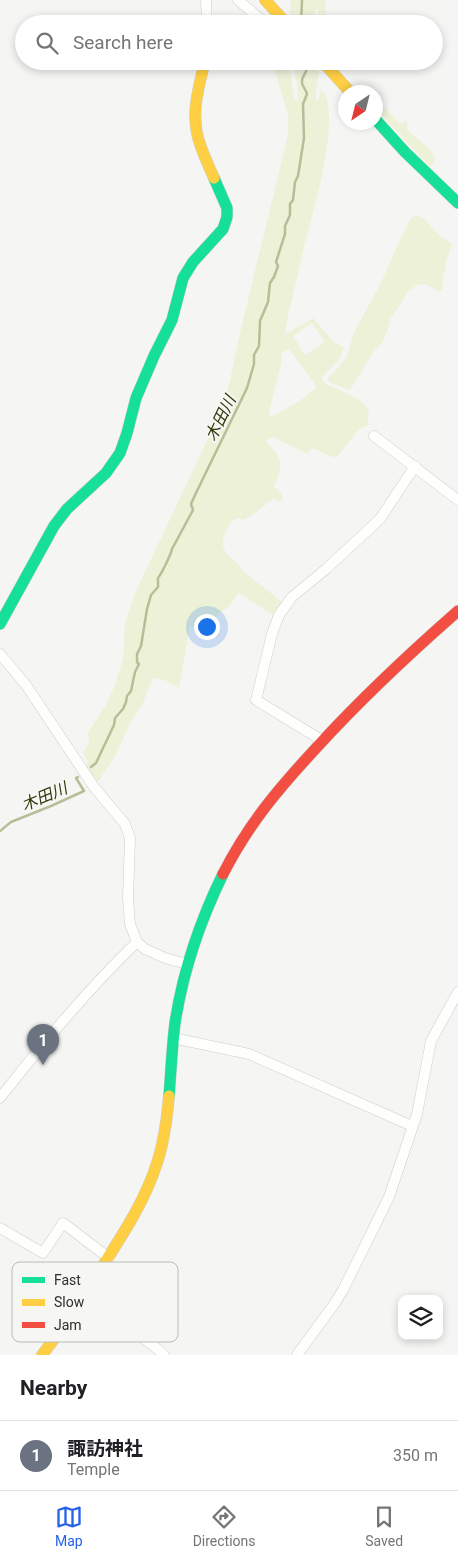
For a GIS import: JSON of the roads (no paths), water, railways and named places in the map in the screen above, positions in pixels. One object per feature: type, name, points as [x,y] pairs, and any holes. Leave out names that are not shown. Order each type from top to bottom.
[{"type":"street","points":[[206,0],[207,15]]},
{"type":"street","points":[[238,0],[256,15]]},
{"type":"street","points":[[265,0],[279,15]]},
{"type":"street","points":[[0,624],[54,526],[67,509],[106,473],[120,453],[136,398],[172,320],[183,278],[193,262],[223,229],[226,222],[226,208],[198,138],[196,101],[203,70]]},
{"type":"street","points":[[330,70],[344,85]]},
{"type":"street","points":[[383,128],[405,152],[458,203]]},
{"type":"street","points":[[374,436],[458,500]]},
{"type":"street","points":[[323,741],[256,700],[272,634],[279,615],[292,597],[326,569],[380,519],[415,466]]},
{"type":"street","points":[[106,1262],[150,1186],[156,1167],[163,1144],[168,1112],[173,1038],[187,964],[202,920],[236,850],[267,804],[294,771],[358,704],[458,611]]},
{"type":"street","points":[[0,654],[26,686],[94,787],[125,824],[130,838],[128,898],[130,924],[137,942],[145,949],[187,964]]},
{"type":"street","points":[[0,1098],[55,1029],[115,962],[137,942]]},
{"type":"street","points":[[298,1355],[335,1303],[389,1198],[417,1114],[431,1041],[458,992]]},
{"type":"street","points":[[173,1038],[249,1054],[412,1126]]},
{"type":"street","points":[[0,1228],[43,1253],[63,1223],[109,1258]]},
{"type":"street","points":[[42,1355],[51,1342]]},
{"type":"street","points":[[148,1342],[164,1355]]},
{"type":"waterway","name":"木田川","points":[[301,15],[302,0]]},
{"type":"waterway","name":"木田川","points":[[91,767],[96,763],[114,725],[115,718],[123,709],[127,696],[131,691],[135,672],[139,664],[137,662],[137,654],[141,646],[151,595],[158,587],[158,578],[193,510],[191,504],[247,388],[254,364],[254,355],[259,346],[260,321],[268,302],[270,283],[278,266],[276,262],[285,234],[285,226],[290,215],[290,204],[293,200],[295,182],[298,176],[304,138],[303,104],[307,94],[302,83],[307,70]]},
{"type":"waterway","name":"木田川","points":[[0,831],[11,822],[84,791],[76,778],[78,777]]},
{"type":"place","name":"諏訪神社","points":[[43,1065]]}]
